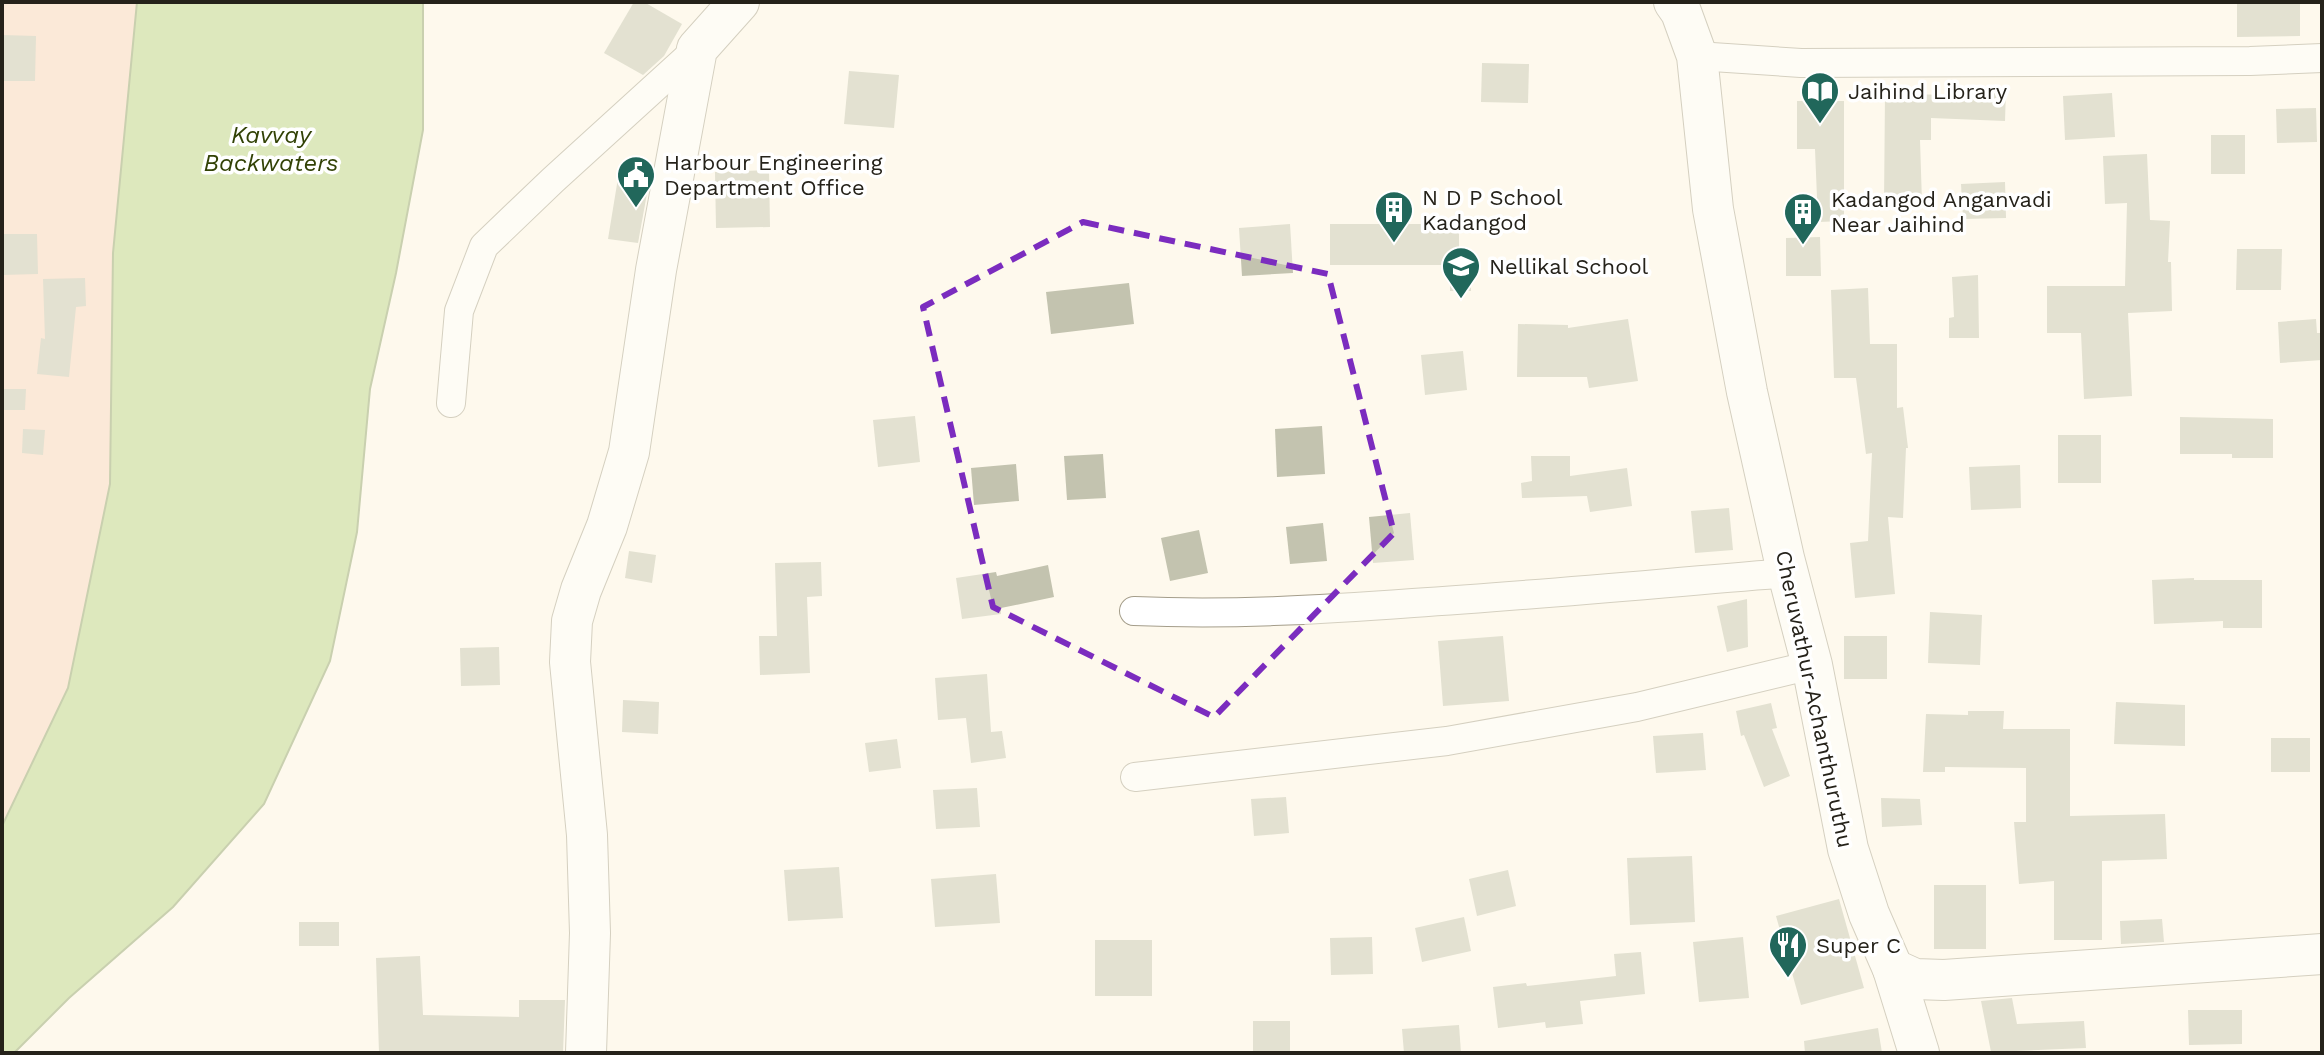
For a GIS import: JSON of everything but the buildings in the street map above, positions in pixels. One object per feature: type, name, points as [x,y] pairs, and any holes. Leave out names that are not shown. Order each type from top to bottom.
[{"type":"main road","points":[[586,1053],[590,933],[587,835],[571,674],[572,621],[607,526],[629,452],[656,270],[697,49],[739,2]]},
{"type":"main road","name":"Cheruvathur-Achanthuruthu","points":[[1674,2],[1681,12],[1697,56],[1713,209],[1747,392],[1812,665],[1848,849],[1869,914],[1893,969],[1919,1053]]},
{"type":"main road","points":[[1893,969],[1915,979],[1944,980],[2322,954]]},
{"type":"street","points":[[451,403],[459,311],[484,246],[697,49]]},
{"type":"street","points":[[1697,56],[1801,63],[2322,58]]},
{"type":"street","points":[[1134,611],[1203,614],[1295,611],[1521,596],[1788,573]]},
{"type":"street","points":[[1135,777],[1447,741],[1637,707],[1812,665]]},
{"type":"highlighted area","points":[[1083,222],[1328,274],[1394,533],[1214,717],[993,607],[923,307]]},
{"type":"shaded area","points":[[2,2],[137,2],[113,253],[110,484],[68,688],[2,826]]},
{"type":"water","name":"Kavvay Backwaters","points":[[137,2],[423,2],[423,130],[370,389],[357,532],[330,661],[264,804],[173,907],[69,998],[14,1053],[2,1053],[2,826],[68,688],[110,484],[113,253]]},
{"type":"place","name":"Jaihind Library","points":[[1820,125]]},
{"type":"place","name":"Harbour Engineering Department Office","points":[[636,209]]},
{"type":"place","name":"N D P School Kadangod","points":[[1394,244]]},
{"type":"place","name":"Kadangod Anganvadi Near Jaihind","points":[[1803,246]]},
{"type":"place","name":"Nellikal School","points":[[1461,300]]},
{"type":"place","name":"Super C","points":[[1788,979]]}]
